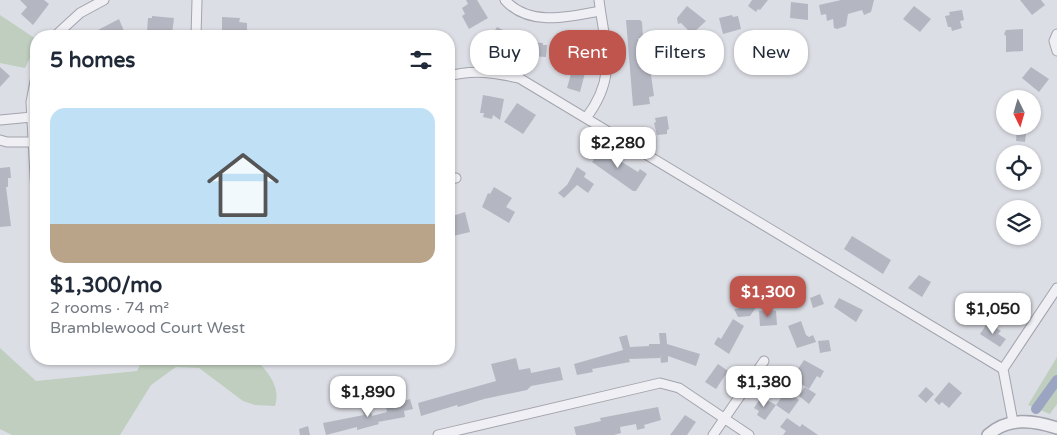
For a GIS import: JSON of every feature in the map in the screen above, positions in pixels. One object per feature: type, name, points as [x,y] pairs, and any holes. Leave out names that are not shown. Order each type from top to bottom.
[{"type":"street","points":[[62,30],[80,13],[104,0]]},
{"type":"street","points":[[196,30],[197,0]]},
{"type":"street","points":[[505,0],[529,16],[542,18],[600,11]]},
{"type":"street","points":[[586,118],[600,97],[608,73],[599,0]]},
{"type":"street","points":[[1057,34],[1054,41],[1057,51]]},
{"type":"street","points":[[455,74],[487,71],[519,78],[1003,369]]},
{"type":"street","points":[[0,120],[30,117]]},
{"type":"street","points":[[0,140],[7,142],[30,142]]},
{"type":"street","points":[[1013,422],[1003,369],[1057,288]]},
{"type":"street","points":[[713,435],[764,361]]},
{"type":"street","points":[[438,435],[480,430],[660,383],[679,388],[749,435]]},
{"type":"street","points":[[988,435],[997,427],[1013,422],[1030,421],[1057,428]]},
{"type":"green space","points":[[0,15],[30,35],[30,58],[25,68],[0,63]]},
{"type":"green space","points":[[0,348],[36,381],[137,371],[140,365],[261,365],[269,374],[276,389],[275,406],[255,405],[243,401],[199,368],[176,367],[151,385],[120,435],[12,435],[0,429]]},
{"type":"green space","points":[[1057,357],[1057,404],[1050,414],[1028,405]]},
{"type":"building","points":[[20,0],[44,0],[49,4],[33,25],[21,14],[27,7]]},
{"type":"building","points":[[466,0],[477,0],[488,18],[469,29],[462,16],[465,14],[462,8],[468,4]]},
{"type":"building","points":[[752,0],[768,0],[756,12],[748,6]]},
{"type":"building","points":[[841,0],[874,0],[871,12],[864,15],[862,10],[848,14],[846,26],[837,29],[834,28],[833,19],[827,21],[826,14],[821,15],[819,5]]},
{"type":"building","points":[[1020,0],[1041,0],[1045,5],[1032,15]]},
{"type":"building","points":[[791,2],[808,4],[808,20],[790,18]]},
{"type":"building","points":[[687,6],[706,21],[696,30],[688,30],[681,23],[678,24],[677,18]]},
{"type":"building","points":[[914,6],[931,19],[920,32],[903,19]]},
{"type":"building","points":[[962,10],[964,20],[960,21],[962,28],[952,31],[951,27],[948,27],[945,16],[950,15],[949,12]]},
{"type":"building","points":[[732,15],[733,17],[738,16],[741,29],[724,34],[719,18]]},
{"type":"building","points":[[152,16],[174,18],[172,30],[147,30],[148,18],[152,18]]},
{"type":"building","points":[[222,17],[240,18],[239,22],[247,23],[247,30],[222,30]]},
{"type":"building","points":[[119,19],[124,30],[98,30]]},
{"type":"building","points":[[626,20],[640,20],[642,30],[636,30],[636,75],[651,75],[654,96],[649,97],[650,104],[633,106]]},
{"type":"building","points":[[1023,29],[1023,51],[1006,52],[1006,36],[1004,34],[1006,30]]},
{"type":"building","points":[[539,43],[547,45],[546,57],[539,56]]},
{"type":"building","points":[[0,67],[10,76],[0,87]]},
{"type":"building","points":[[1031,67],[1049,79],[1041,90],[1037,90],[1022,78]]},
{"type":"building","points":[[571,75],[584,75],[580,92],[567,88]]},
{"type":"building","points":[[483,95],[504,99],[500,120],[493,115],[492,119],[483,117],[484,113],[480,113]]},
{"type":"building","points":[[517,103],[536,115],[523,134],[504,122]]},
{"type":"building","points":[[667,116],[669,129],[667,134],[657,135],[654,123],[656,122],[655,118]]},
{"type":"building","points":[[1016,135],[1026,135],[1025,142],[1016,141]]},
{"type":"building","points":[[596,146],[638,172],[640,169],[647,174],[636,191],[633,191],[592,162],[594,160],[589,156]]},
{"type":"building","points":[[10,167],[11,178],[8,178],[8,187],[6,187],[11,226],[0,227],[0,168]]},
{"type":"building","points":[[577,167],[586,173],[584,177],[594,184],[588,193],[577,185],[564,198],[558,193],[567,185]]},
{"type":"building","points":[[494,187],[512,198],[506,207],[515,212],[509,223],[482,207],[488,193],[490,194]]},
{"type":"building","points":[[465,212],[470,232],[455,236],[455,215]]},
{"type":"building","points":[[852,236],[891,260],[883,274],[844,249]]},
{"type":"building","points":[[919,275],[931,282],[922,297],[908,288]]},
{"type":"building","points":[[820,294],[824,304],[813,308],[810,298]]},
{"type":"building","points":[[1020,297],[1028,302],[1015,322],[1003,314],[1012,301],[1015,303]]},
{"type":"building","points":[[839,298],[863,310],[856,322],[834,307]]},
{"type":"building","points":[[757,306],[750,316],[738,317],[734,309]]},
{"type":"building","points":[[759,311],[776,311],[777,325],[760,326]]},
{"type":"building","points":[[733,319],[744,326],[729,354],[714,344],[718,337],[721,339]]},
{"type":"building","points":[[801,321],[806,335],[809,337],[813,335],[816,342],[797,348],[788,326]]},
{"type":"building","points":[[988,322],[1001,331],[998,334],[1006,339],[1000,347],[980,334]]},
{"type":"building","points":[[659,333],[666,333],[667,344],[700,354],[696,366],[668,356],[668,362],[661,363],[660,354],[660,358],[629,359],[630,362],[592,369],[593,372],[577,375],[574,364],[623,350],[619,337],[627,335],[630,347],[649,346],[649,344],[660,344]]},
{"type":"building","points":[[829,340],[831,351],[820,353],[818,341]]},
{"type":"building","points":[[516,358],[519,370],[530,368],[531,373],[560,367],[563,380],[531,386],[527,390],[484,399],[458,407],[457,405],[421,416],[418,403],[496,381],[491,364]]},
{"type":"building","points":[[804,360],[824,371],[820,378],[817,376],[809,389],[792,378]]},
{"type":"building","points":[[718,364],[728,371],[716,389],[705,382]]},
{"type":"building","points":[[949,382],[962,393],[949,408],[942,402],[939,405],[934,400]]},
{"type":"building","points":[[805,387],[816,394],[809,404],[799,396]]},
{"type":"building","points":[[926,387],[934,394],[926,403],[918,396]]},
{"type":"building","points":[[786,391],[799,400],[789,414],[776,405]]},
{"type":"building","points":[[761,397],[776,405],[765,420],[757,415],[759,411],[754,408]]},
{"type":"building","points":[[410,399],[413,409],[404,411],[405,417],[378,422],[379,424],[357,430],[357,427],[326,435],[323,423],[364,415],[362,410],[370,408],[372,416],[387,412],[386,407]]},
{"type":"building","points":[[658,407],[661,420],[644,425],[645,428],[637,430],[636,424],[620,427],[621,433],[614,435],[576,435],[574,427],[601,421],[600,418]]},
{"type":"building","points":[[685,415],[696,422],[687,435],[670,435]]},
{"type":"building","points":[[787,418],[800,427],[802,424],[818,435],[783,435],[786,431],[780,427]]},
{"type":"building","points":[[308,426],[310,435],[300,435],[299,429]]},
{"type":"waterway","points":[[1036,409],[1057,380]]}]
